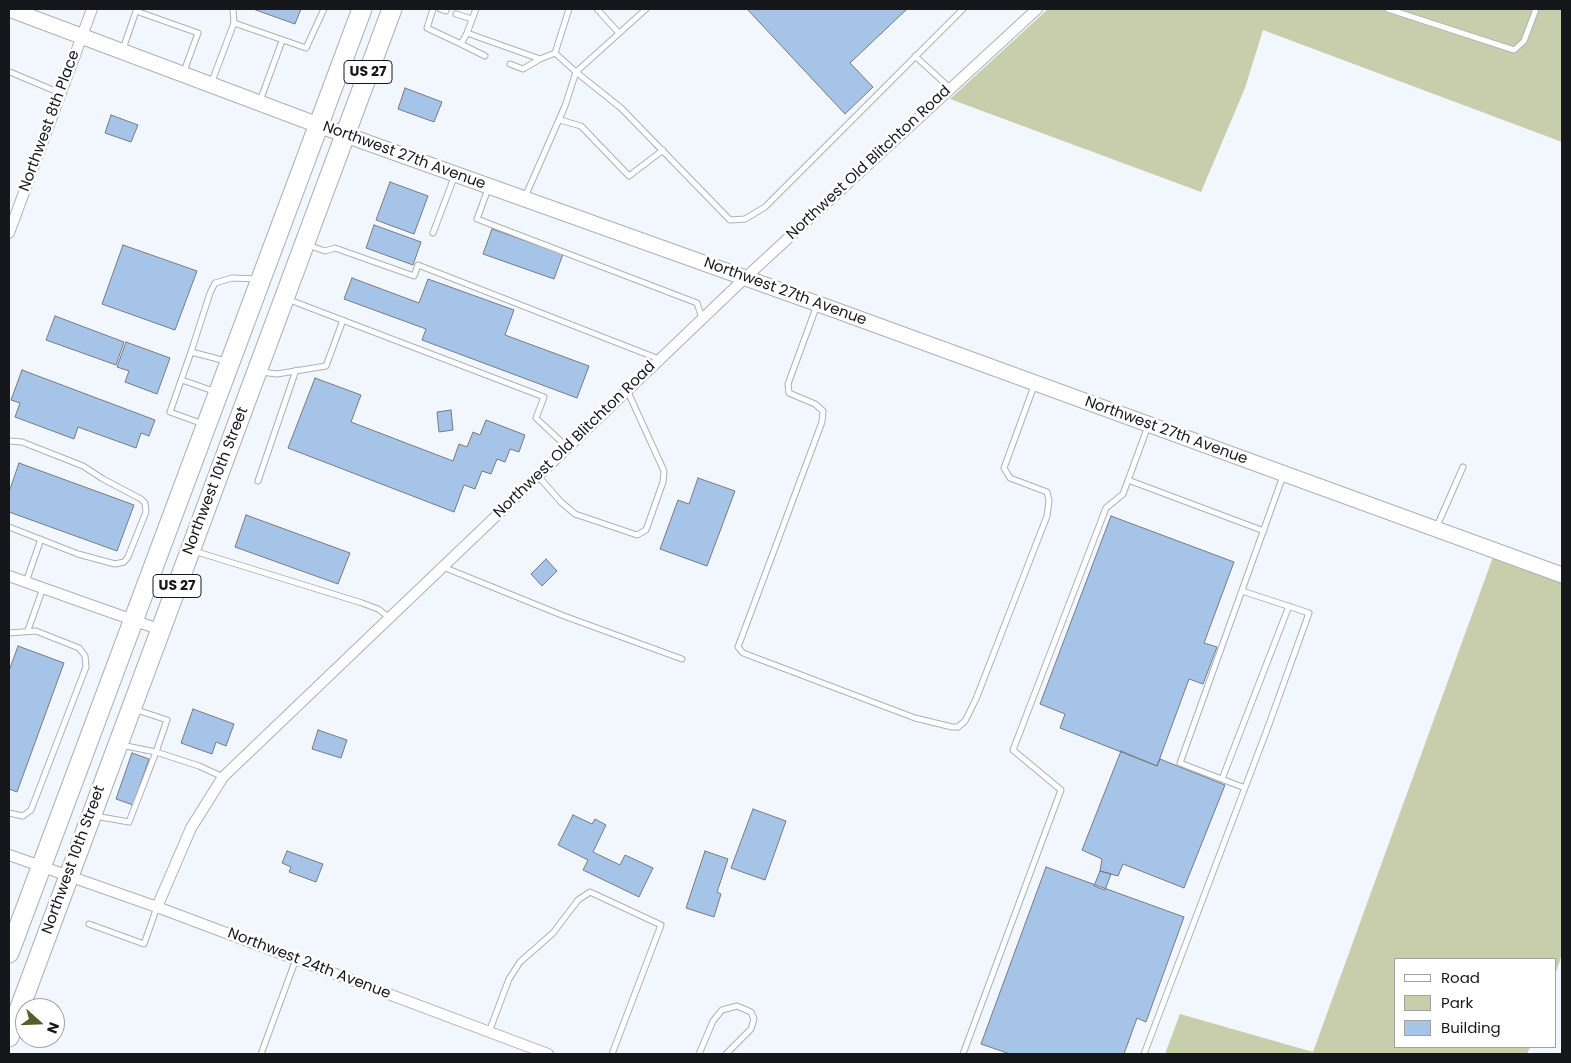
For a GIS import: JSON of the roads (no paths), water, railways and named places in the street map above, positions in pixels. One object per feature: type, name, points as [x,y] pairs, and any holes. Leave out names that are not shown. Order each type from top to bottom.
[{"type":"highway","name":"Northwest 10th Street","points":[[9,953],[362,9]]},
{"type":"highway","name":"Northwest 10th Street","points":[[9,1037],[392,9]]},
{"type":"highway","points":[[230,362],[257,371]]},
{"type":"street","name":"Northwest 27th Avenue","points":[[9,9],[345,135],[817,303],[1562,575]]},
{"type":"street","name":"Northwest 8th Place","points":[[9,233],[92,9]]},
{"type":"street","name":"Northwest Old Blitchton Road","points":[[157,906],[191,828],[223,777],[744,278],[1037,9]]},
{"type":"street","points":[[9,576],[161,630]]},
{"type":"street","name":"Northwest 24th Avenue","points":[[9,855],[157,906],[548,1054]]},
{"type":"lane","points":[[211,84],[234,23],[233,9]]},
{"type":"lane","points":[[234,23],[306,48],[324,9]]},
{"type":"lane","points":[[433,9],[426,28],[485,56]]},
{"type":"lane","points":[[461,44],[476,9]]},
{"type":"lane","points":[[556,53],[570,9]]},
{"type":"lane","points":[[597,9],[619,33]]},
{"type":"lane","points":[[524,199],[560,120],[576,72],[646,9]]},
{"type":"lane","points":[[556,53],[576,72],[621,108],[730,220],[745,219],[765,207],[963,9]]},
{"type":"lane","points":[[1388,9],[1514,50],[1524,41],[1536,9]]},
{"type":"lane","points":[[122,51],[136,10],[198,33],[183,74]]},
{"type":"lane","points":[[456,14],[472,19]]},
{"type":"lane","points":[[466,33],[540,59]]},
{"type":"lane","points":[[260,103],[282,40]]},
{"type":"lane","points":[[510,64],[523,69],[540,59],[556,53]]},
{"type":"lane","points":[[915,56],[950,88]]},
{"type":"lane","points":[[10,72],[61,93]]},
{"type":"lane","points":[[560,120],[581,126],[629,176],[662,150]]},
{"type":"lane","points":[[433,233],[456,174]]},
{"type":"lane","points":[[489,186],[477,219],[697,302],[702,318]]},
{"type":"lane","points":[[304,244],[325,251],[335,248],[414,276],[418,266],[660,359]]},
{"type":"lane","points":[[206,425],[170,412],[210,293],[215,283],[232,278],[261,279]]},
{"type":"lane","points":[[284,298],[544,397],[536,418],[567,447]]},
{"type":"lane","points":[[817,303],[788,384],[790,392],[815,404],[823,411],[822,422],[738,647],[743,653],[915,718],[952,727],[958,726],[965,721],[976,700],[1047,516],[1049,501],[1047,492],[1010,478],[1004,468],[1035,383]]},
{"type":"lane","points":[[257,371],[277,374],[326,366],[343,320]]},
{"type":"lane","points":[[191,352],[230,362]]},
{"type":"lane","points":[[258,480],[296,370]]},
{"type":"lane","points":[[182,380],[218,393]]},
{"type":"lane","points":[[538,476],[561,502],[575,514],[637,535],[646,530],[664,482],[664,471],[627,390]]},
{"type":"lane","points":[[963,1054],[1061,790],[1013,750],[1106,508],[1123,494],[1148,424]]},
{"type":"lane","points":[[9,441],[22,442],[83,466],[141,499],[145,503],[146,512],[128,557],[124,562],[115,564],[9,527]]},
{"type":"lane","points":[[1436,529],[1463,467]]},
{"type":"lane","points":[[1245,788],[1180,763],[1284,474]]},
{"type":"lane","points":[[1128,480],[1264,531]]},
{"type":"lane","points":[[26,582],[41,539]]},
{"type":"lane","points":[[190,550],[362,603],[378,609],[390,617]]},
{"type":"lane","points":[[443,566],[564,616],[682,659]]},
{"type":"lane","points":[[28,630],[43,588]]},
{"type":"lane","points":[[1144,1054],[1309,613],[1242,591]]},
{"type":"lane","points":[[1222,779],[1289,606]]},
{"type":"lane","points":[[9,633],[28,630],[36,631],[79,648],[85,656],[86,667],[31,810],[23,816],[9,813]]},
{"type":"lane","points":[[91,816],[129,822],[156,752],[167,720],[131,708]]},
{"type":"lane","points":[[118,744],[156,752],[199,766],[223,777]]},
{"type":"lane","points":[[489,1032],[509,979],[520,962],[553,933],[578,900],[590,892],[662,925],[612,1054]]},
{"type":"lane","points":[[89,924],[144,944],[157,906]]},
{"type":"lane","points":[[261,1054],[296,959]]},
{"type":"lane","points":[[699,1054],[713,1021],[722,1010],[737,1006],[751,1012],[754,1019],[751,1029],[726,1054]]}]
